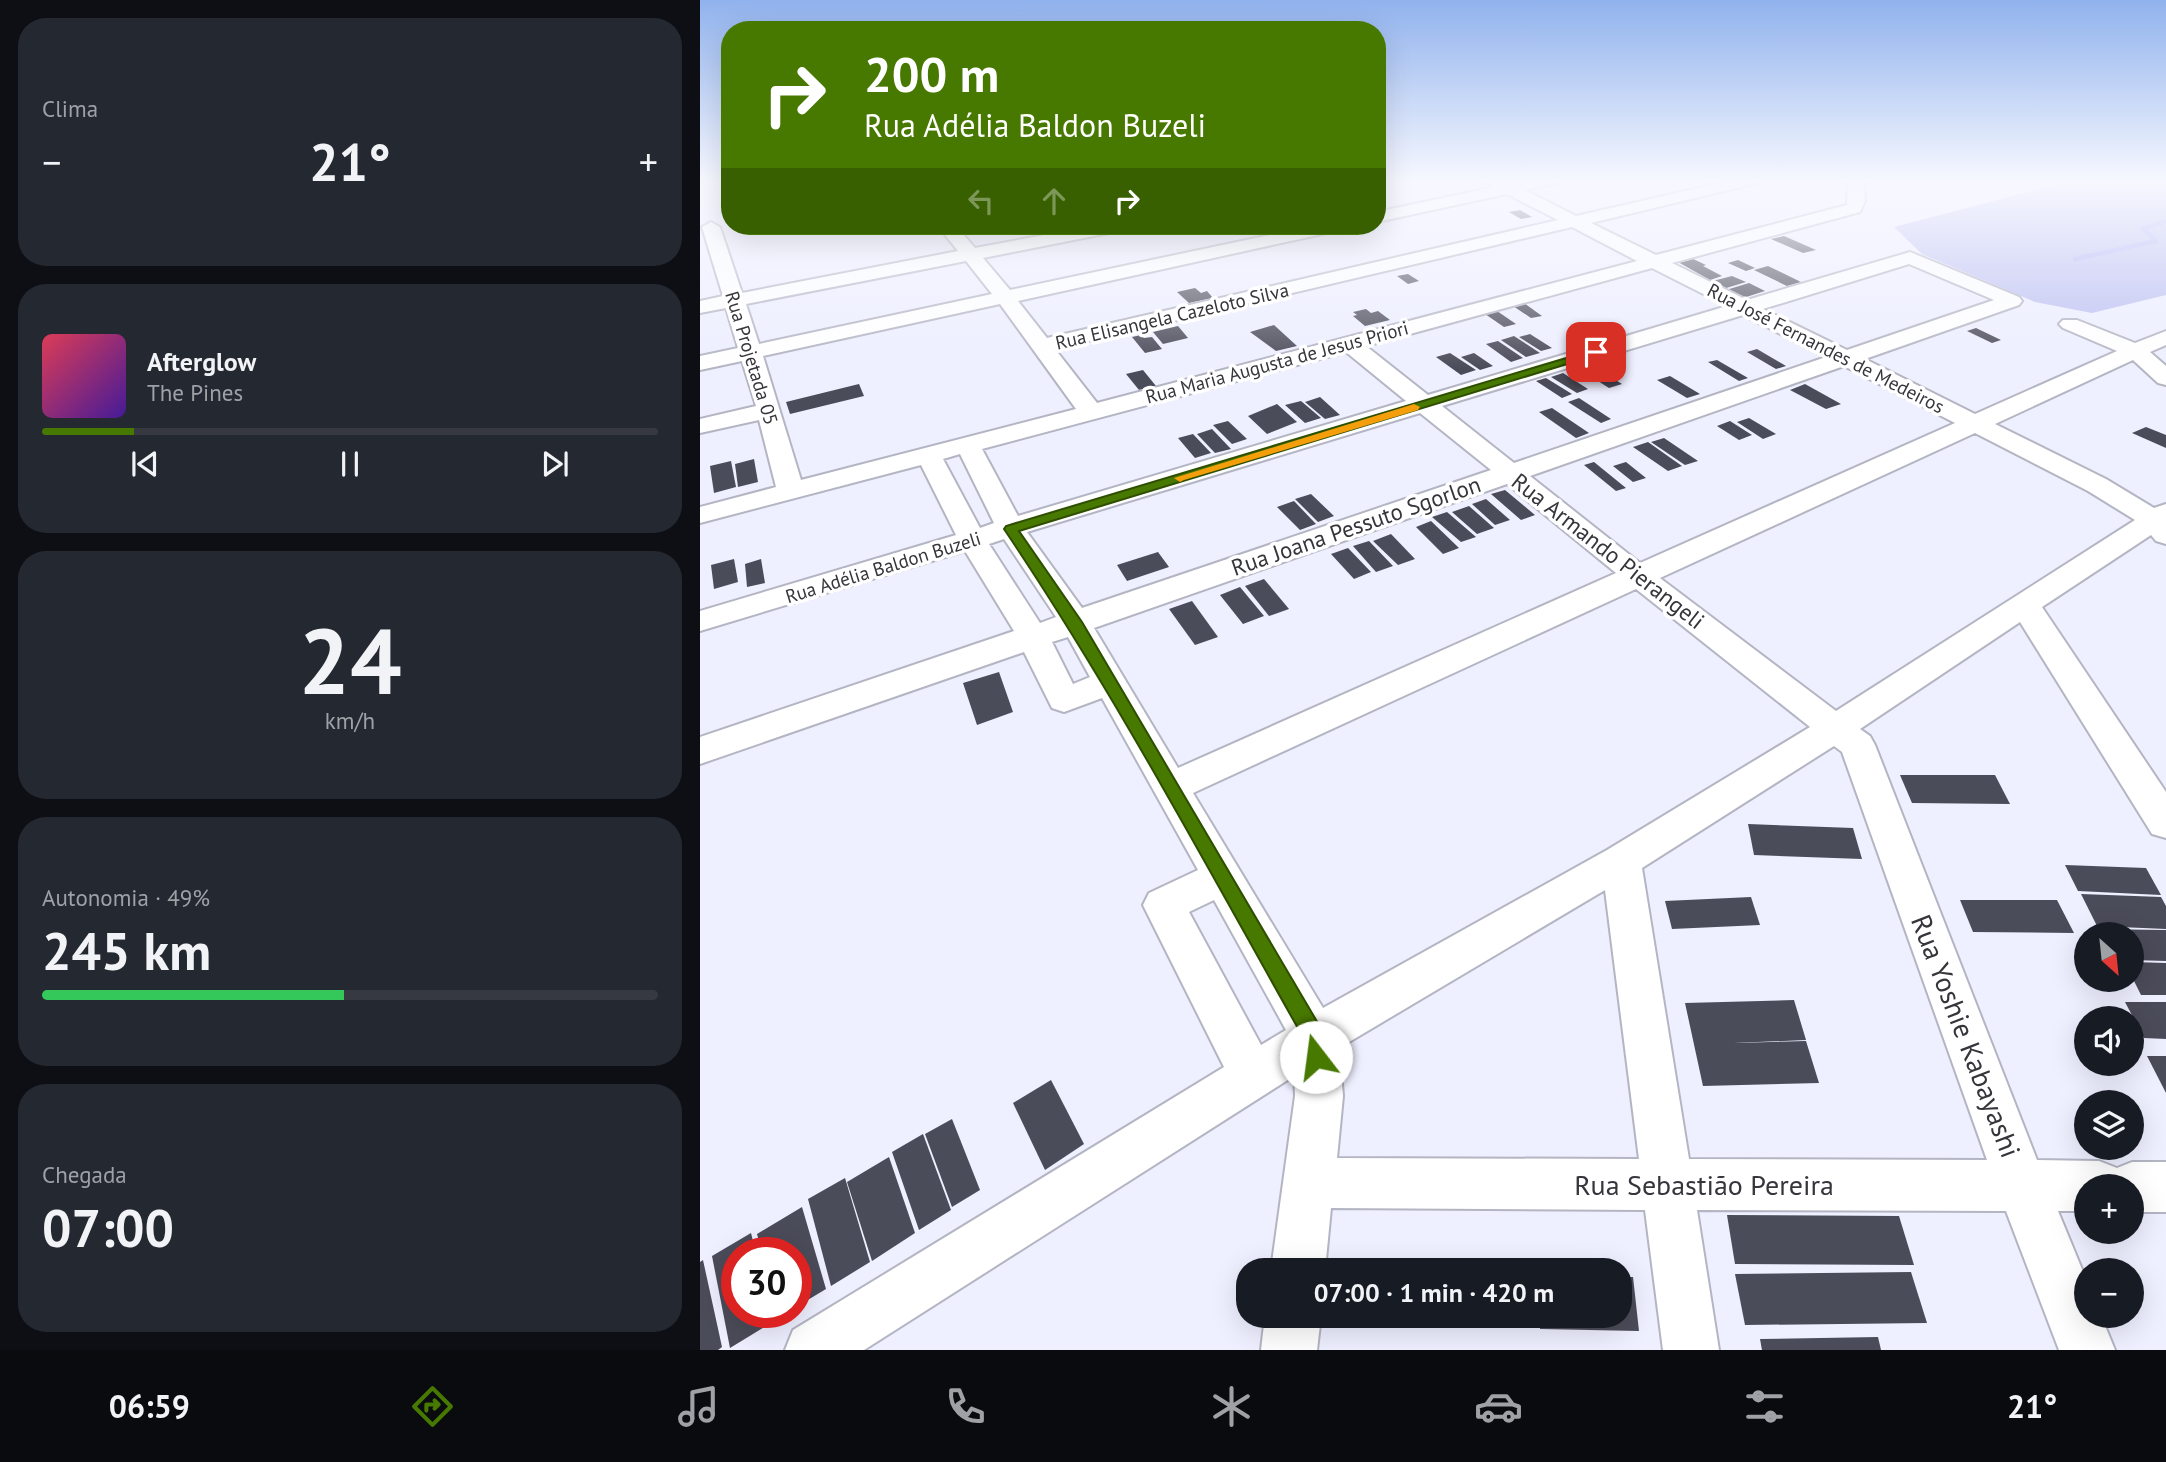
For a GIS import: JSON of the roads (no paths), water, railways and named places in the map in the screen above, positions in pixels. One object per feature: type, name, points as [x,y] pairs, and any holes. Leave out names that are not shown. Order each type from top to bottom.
[{"type":"street","name":"Rua Projetada 05","points":[[718,243],[769,410],[789,491]]},
{"type":"street","points":[[960,243],[1005,297],[1090,411]]},
{"type":"street","points":[[700,307],[1032,243]]},
{"type":"street","points":[[700,363],[1257,243]]},
{"type":"street","name":"Rua Elisangela Cazeloto Silva","points":[[1041,346],[1483,243]]},
{"type":"street","name":"Rua José Fernandes de Medeiros","points":[[1620,243],[2097,485],[2162,522]]},
{"type":"street","name":"Rua Maria Augusta de Jesus Priori","points":[[700,514],[1723,243]]},
{"type":"street","name":"Rua Joana Pessuto Sgorlon","points":[[700,751],[2012,301],[1910,257]]},
{"type":"street","name":"Rua Adélia Baldon Buzeli","points":[[700,621],[1910,257]]},
{"type":"street","points":[[700,266],[722,262]]},
{"type":"street","points":[[2070,324],[2134,350],[2166,377]]},
{"type":"street","points":[[1171,787],[2166,337]]},
{"type":"street","name":"Rua Armando Pierangeli","points":[[1350,344],[1637,575],[1837,727]]},
{"type":"street","points":[[700,426],[769,410]]},
{"type":"street","points":[[967,444],[1011,529],[1075,622],[1315,1037],[1319,1096],[1299,1258]]},
{"type":"street","points":[[928,454],[972,540],[1033,637],[1064,700],[1110,682]]},
{"type":"street","points":[[832,1343],[1315,1037],[1621,861],[1837,727],[2024,603],[2162,522]]},
{"type":"street","points":[[2024,603],[2166,823]]},
{"type":"street","name":"Rua Yoshie Kabayashi","points":[[1837,727],[1857,745],[2022,1186],[2087,1350]]},
{"type":"street","points":[[1621,861],[1691,1350]]},
{"type":"street","points":[[1223,877],[1164,905],[1252,1076]]},
{"type":"street","name":"Rua Sebastião Pereira","points":[[1308,1183],[2074,1186]]},
{"type":"street","points":[[2144,1187],[2166,1187]]},
{"type":"street","points":[[1289,1350],[1292,1328]]},
{"type":"waterway","points":[[2075,259],[2147,243]]}]
